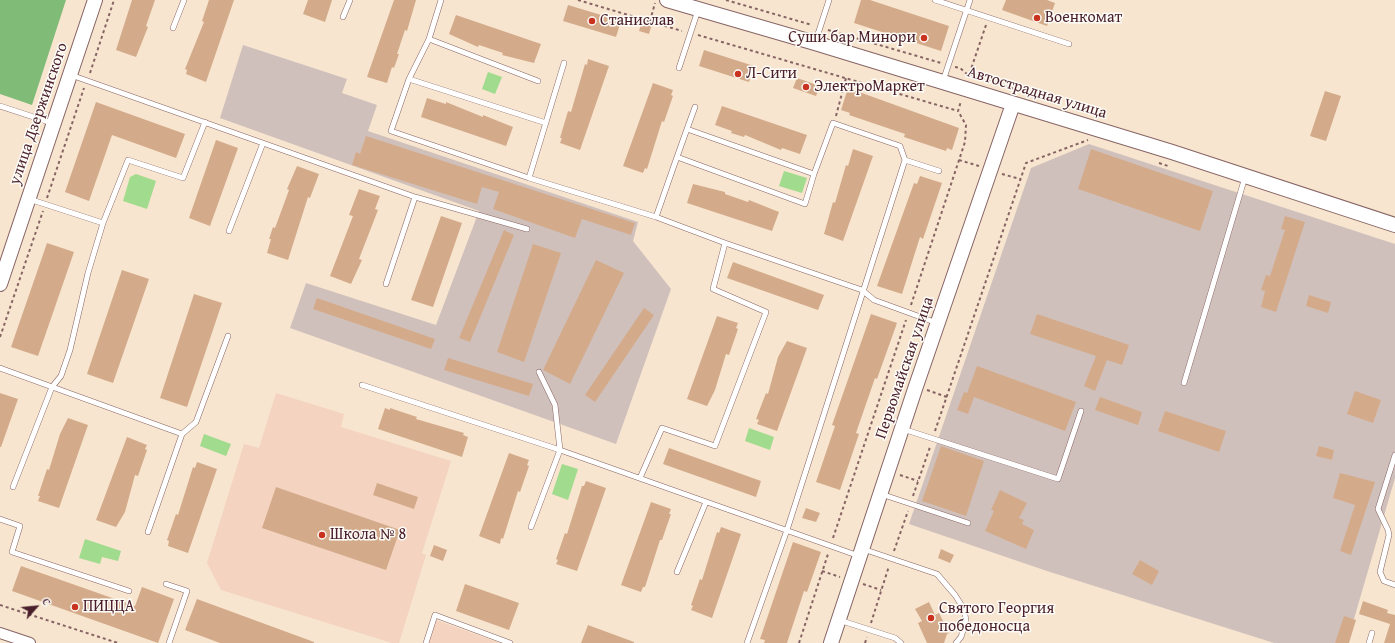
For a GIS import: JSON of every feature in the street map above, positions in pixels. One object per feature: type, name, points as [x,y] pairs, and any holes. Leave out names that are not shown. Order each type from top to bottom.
[{"type":"main road","name":"улица Дзержинского","points":[[0,284],[95,0]]},
{"type":"main road","name":"Автострадная улица","points":[[667,0],[815,43],[1172,152],[1395,225]]},
{"type":"main road","name":"Первомайская улица","points":[[831,643],[916,386],[1013,104]]},
{"type":"street","points":[[0,633],[30,643]]},
{"type":"lane","points":[[173,28],[184,0]]},
{"type":"lane","points":[[343,17],[350,0]]},
{"type":"lane","points":[[442,0],[429,39],[409,79],[391,131],[529,178],[656,217],[725,243],[862,290],[874,300],[938,323]]},
{"type":"lane","points":[[815,43],[829,0]]},
{"type":"lane","points":[[935,0],[1069,44]]},
{"type":"lane","points":[[943,82],[970,0]]},
{"type":"lane","points":[[679,68],[699,9]]},
{"type":"lane","points":[[429,39],[538,81]]},
{"type":"lane","points":[[529,178],[564,63]]},
{"type":"lane","points":[[70,74],[415,197],[527,229]]},
{"type":"lane","points":[[409,79],[546,123]]},
{"type":"lane","points":[[0,106],[54,124]]},
{"type":"lane","points":[[656,217],[695,107]]},
{"type":"lane","points":[[13,487],[52,387],[61,376],[70,350],[88,273],[103,223],[128,160],[183,178],[205,122]]},
{"type":"lane","points":[[677,157],[805,204],[814,174],[834,123],[900,146],[905,160],[862,290],[787,530],[747,643]]},
{"type":"lane","points":[[687,130],[814,174]]},
{"type":"lane","points":[[229,231],[263,143]]},
{"type":"lane","points":[[905,160],[939,170]]},
{"type":"lane","points":[[1184,384],[1245,176]]},
{"type":"lane","points":[[386,284],[415,197]]},
{"type":"lane","points":[[28,199],[103,223]]},
{"type":"lane","points":[[640,478],[662,428],[716,446],[766,312],[713,289],[725,243]]},
{"type":"lane","points":[[148,532],[182,434],[196,422],[228,336]]},
{"type":"lane","points":[[0,368],[182,434]]},
{"type":"lane","points":[[531,527],[560,450],[555,405],[539,372]]},
{"type":"lane","points":[[362,385],[560,450],[831,546],[892,558],[937,574],[955,595],[964,609],[966,621],[961,637],[956,643]]},
{"type":"lane","points":[[902,429],[1058,479],[1081,410]]},
{"type":"lane","points":[[1395,455],[1378,509],[1389,535],[1380,572],[1384,581],[1395,584]]},
{"type":"lane","points":[[880,494],[968,523]]},
{"type":"lane","points":[[677,572],[706,502]]},
{"type":"lane","points":[[0,519],[20,526],[12,552],[129,591]]},
{"type":"lane","points":[[166,584],[187,591],[169,643]]},
{"type":"lane","points":[[426,643],[435,615],[510,643]]},
{"type":"lane","points":[[839,620],[895,638],[901,643]]},
{"type":"lane","points":[[1369,643],[1372,633]]},
{"type":"path","points":[[89,75],[114,0]]},
{"type":"path","points":[[578,0],[958,111]]},
{"type":"path","points":[[650,21],[656,0]]},
{"type":"path","points":[[726,0],[946,64]]},
{"type":"path","points":[[799,643],[965,142],[966,126],[958,111],[964,88],[989,18]]},
{"type":"path","points":[[953,66],[960,68],[969,74],[1028,94]]},
{"type":"path","points":[[834,123],[846,78]]},
{"type":"path","points":[[0,337],[86,82]]},
{"type":"path","points":[[865,643],[910,504],[1026,163],[1088,140]]},
{"type":"path","points":[[1154,161],[1168,166],[1172,152]]},
{"type":"path","points":[[916,386],[947,397]]},
{"type":"path","points":[[888,471],[918,481]]},
{"type":"path","points":[[0,604],[118,643]]},
{"type":"shaded area","points":[[243,45],[347,79],[342,93],[377,105],[368,131],[638,222],[633,241],[671,289],[616,444],[290,328],[306,283],[436,325],[479,211],[220,118]]},
{"type":"shaded area","points":[[1089,144],[1395,244],[1395,478],[1347,643],[1274,643],[1047,571],[909,524],[1031,168]]},
{"type":"shaded area","name":"Школа № 8","points":[[276,393],[344,414],[341,427],[451,461],[422,553],[426,555],[399,643],[392,643],[221,590],[207,563],[244,444],[259,448]]},
{"type":"shaded area","points":[[433,619],[500,643],[426,643]]},
{"type":"green space","points":[[0,0],[66,0],[32,105],[0,94]]},
{"type":"green space","points":[[488,72],[502,77],[495,94],[482,89]]},
{"type":"green space","points":[[784,171],[807,178],[802,193],[779,186]]},
{"type":"green space","points":[[136,174],[156,181],[147,209],[123,201],[130,177]]},
{"type":"green space","points":[[749,428],[774,437],[770,450],[745,441]]},
{"type":"green space","points":[[204,434],[231,444],[226,456],[200,446]]},
{"type":"green space","points":[[562,464],[578,469],[568,500],[552,494]]},
{"type":"green space","points":[[85,539],[121,551],[118,561],[102,557],[100,564],[79,558]]},
{"type":"building","points":[[132,0],[155,0],[146,26],[148,27],[136,57],[116,50]]},
{"type":"building","points":[[209,0],[234,0],[206,82],[186,74],[187,70],[185,69],[204,22],[202,21]]},
{"type":"building","points":[[308,0],[332,0],[325,22],[303,14]]},
{"type":"building","points":[[394,0],[416,0],[407,31],[405,30],[397,54],[399,54],[394,68],[392,67],[387,83],[367,77]]},
{"type":"building","points":[[861,0],[870,0],[949,26],[941,51],[854,23]]},
{"type":"building","name":"Военкомат","points":[[1006,0],[1047,0],[1055,3],[1047,26],[1002,10]]},
{"type":"building","name":"Станислав","points":[[568,5],[621,21],[616,37],[563,21]]},
{"type":"building","points":[[456,15],[541,44],[534,63],[502,55],[503,53],[479,45],[478,47],[449,34]]},
{"type":"building","points":[[642,21],[652,24],[649,34],[639,31]]},
{"type":"building","name":"Л-Сити","points":[[704,50],[754,66],[749,82],[699,66]]},
{"type":"building","points":[[588,59],[609,66],[580,150],[560,143],[562,138],[560,138],[568,111],[571,112],[585,64],[587,65]]},
{"type":"building","name":"ЭлектроМаркет","points":[[797,78],[820,86],[816,96],[793,88]]},
{"type":"building","points":[[653,83],[673,90],[671,95],[673,96],[664,122],[662,121],[647,169],[645,168],[643,173],[623,166]]},
{"type":"building","points":[[848,88],[959,128],[952,150],[947,148],[946,151],[904,137],[905,134],[849,115],[850,113],[841,110]]},
{"type":"building","points":[[1325,91],[1341,96],[1326,141],[1310,136]]},
{"type":"building","points":[[427,98],[446,104],[446,102],[513,127],[506,146],[421,117]]},
{"type":"building","points":[[96,102],[185,134],[176,158],[112,135],[89,201],[65,192]]},
{"type":"building","points":[[722,106],[807,135],[800,154],[782,148],[781,150],[745,135],[744,137],[731,133],[732,131],[715,125]]},
{"type":"building","points":[[366,136],[635,223],[631,235],[582,219],[575,238],[493,209],[499,192],[482,187],[477,204],[352,165],[356,152],[360,154]]},
{"type":"building","points":[[216,140],[238,148],[210,226],[189,218]]},
{"type":"building","points":[[853,149],[873,156],[843,241],[824,234],[833,202],[835,203],[846,165],[848,166]]},
{"type":"building","points":[[1091,149],[1213,191],[1200,231],[1078,189]]},
{"type":"building","points":[[297,166],[319,174],[310,198],[308,197],[288,260],[267,253],[273,227],[275,228],[289,190],[287,189]]},
{"type":"building","points":[[920,176],[942,183],[923,239],[920,237],[902,294],[877,286],[914,183],[917,184]]},
{"type":"building","points":[[693,184],[725,192],[725,194],[748,202],[749,200],[779,212],[772,231],[687,203]]},
{"type":"building","points":[[359,189],[380,196],[375,209],[378,210],[359,259],[362,260],[351,284],[330,276],[353,216],[349,215]]},
{"type":"building","points":[[441,216],[462,223],[433,307],[411,300]]},
{"type":"building","points":[[1285,216],[1305,222],[1276,312],[1261,307],[1265,291],[1261,290],[1266,275],[1270,276],[1285,230],[1281,229]]},
{"type":"building","points":[[504,230],[514,235],[470,342],[459,338]]},
{"type":"building","points":[[47,243],[74,252],[38,356],[11,347]]},
{"type":"building","points":[[533,244],[561,253],[524,362],[497,352]]},
{"type":"building","points":[[596,260],[624,273],[570,384],[543,370]]},
{"type":"building","points":[[733,262],[824,295],[818,310],[727,278]]},
{"type":"building","points":[[122,270],[149,279],[113,383],[87,374]]},
{"type":"building","points":[[194,294],[222,303],[187,407],[160,398]]},
{"type":"building","points":[[1309,295],[1331,302],[1328,313],[1306,306]]},
{"type":"building","points":[[317,298],[435,339],[431,349],[313,309]]},
{"type":"building","points":[[644,308],[654,315],[595,402],[585,395]]},
{"type":"building","points":[[871,314],[897,323],[877,379],[875,378],[856,433],[859,434],[840,490],[816,482],[835,426],[832,425]]},
{"type":"building","points":[[1037,314],[1129,345],[1122,365],[1107,360],[1095,391],[1084,386],[1096,356],[1030,334]]},
{"type":"building","points":[[717,316],[738,323],[736,328],[738,329],[729,355],[726,354],[715,390],[707,406],[687,399]]},
{"type":"building","points":[[787,341],[807,348],[777,431],[757,424],[759,420],[756,419],[766,393],[768,394],[778,357]]},
{"type":"building","points":[[448,358],[533,384],[529,396],[444,370]]},
{"type":"building","points":[[977,366],[1076,402],[1065,431],[974,397],[968,414],[957,410],[964,392],[967,393]]},
{"type":"building","points":[[1355,391],[1381,400],[1373,423],[1347,414]]},
{"type":"building","points":[[0,393],[18,399],[1,447],[0,447]]},
{"type":"building","points":[[1100,397],[1142,412],[1138,425],[1095,410]]},
{"type":"building","points":[[385,408],[390,410],[390,408],[417,417],[416,419],[464,433],[463,435],[468,437],[462,457],[378,429]]},
{"type":"building","points":[[1165,411],[1226,431],[1219,452],[1158,431]]},
{"type":"building","points":[[68,418],[88,425],[59,508],[38,501],[40,496],[38,496],[47,469],[49,470],[60,434]]},
{"type":"building","points":[[127,437],[147,445],[145,449],[147,450],[138,476],[135,475],[125,512],[116,527],[96,520]]},
{"type":"building","points":[[941,446],[984,461],[966,516],[922,501]]},
{"type":"building","points":[[1319,446],[1334,450],[1332,460],[1316,456]]},
{"type":"building","points":[[669,448],[761,481],[756,497],[663,464]]},
{"type":"building","points":[[509,453],[529,460],[527,465],[529,466],[520,492],[518,491],[503,539],[501,538],[500,544],[479,536]]},
{"type":"building","points":[[197,462],[217,469],[188,553],[168,546],[169,541],[167,540],[176,514],[178,515],[193,467],[195,468]]},
{"type":"building","points":[[1340,473],[1375,482],[1351,555],[1340,551],[1355,505],[1333,498]]},
{"type":"building","points":[[586,481],[606,488],[577,571],[556,564],[558,560],[556,559],[565,533],[567,534],[582,486],[584,486]]},
{"type":"building","points":[[377,483],[418,497],[414,509],[373,495]]},
{"type":"building","points":[[276,487],[400,530],[386,570],[262,528]]},
{"type":"building","points":[[1000,490],[1027,503],[1019,518],[1024,520],[1022,524],[1034,530],[1026,549],[985,531],[994,511],[991,510]]},
{"type":"building","points":[[651,502],[671,509],[669,514],[671,514],[662,540],[660,540],[645,587],[643,587],[641,592],[621,585]]},
{"type":"building","points":[[806,508],[820,513],[816,522],[802,518]]},
{"type":"building","points":[[721,527],[741,534],[712,618],[691,610],[693,606],[691,605],[700,579],[702,580],[717,532],[719,533]]},
{"type":"building","points":[[793,542],[821,552],[807,592],[804,591],[787,643],[764,643],[765,640],[760,639]]},
{"type":"building","points":[[434,545],[447,550],[443,561],[430,556]]},
{"type":"building","points":[[941,549],[954,555],[950,563],[938,558]]},
{"type":"building","points":[[1140,560],[1159,571],[1152,585],[1132,574]]},
{"type":"building","points":[[21,566],[135,606],[142,587],[174,599],[158,643],[12,591]]},
{"type":"building","points":[[465,584],[519,603],[509,630],[456,611]]},
{"type":"building","points":[[197,599],[314,643],[220,643],[185,630]]},
{"type":"building","points":[[1363,601],[1388,610],[1387,613],[1395,615],[1395,643],[1384,643],[1390,624],[1359,614]]},
{"type":"building","name":"Святого Георгия победоносца","points":[[929,602],[935,615],[939,613],[949,633],[947,634],[944,643],[927,643],[918,623],[922,621],[915,609]]},
{"type":"building","points":[[1344,616],[1356,620],[1349,643],[1335,643]]},
{"type":"building","points":[[588,625],[634,642],[634,643],[581,643]]},
{"type":"place","name":"Военкомат","points":[[1037,18]]},
{"type":"place","name":"Станислав","points":[[592,21]]},
{"type":"place","name":"Суши бар Минори","points":[[924,38]]},
{"type":"place","name":"Л-Сити","points":[[738,74]]},
{"type":"place","name":"ЭлектроМаркет","points":[[806,87]]},
{"type":"place","name":"Школа № 8","points":[[322,535]]},
{"type":"place","name":"ПИЦЦА","points":[[75,607]]},
{"type":"place","name":"Святого Георгия победоносца","points":[[931,618]]}]
